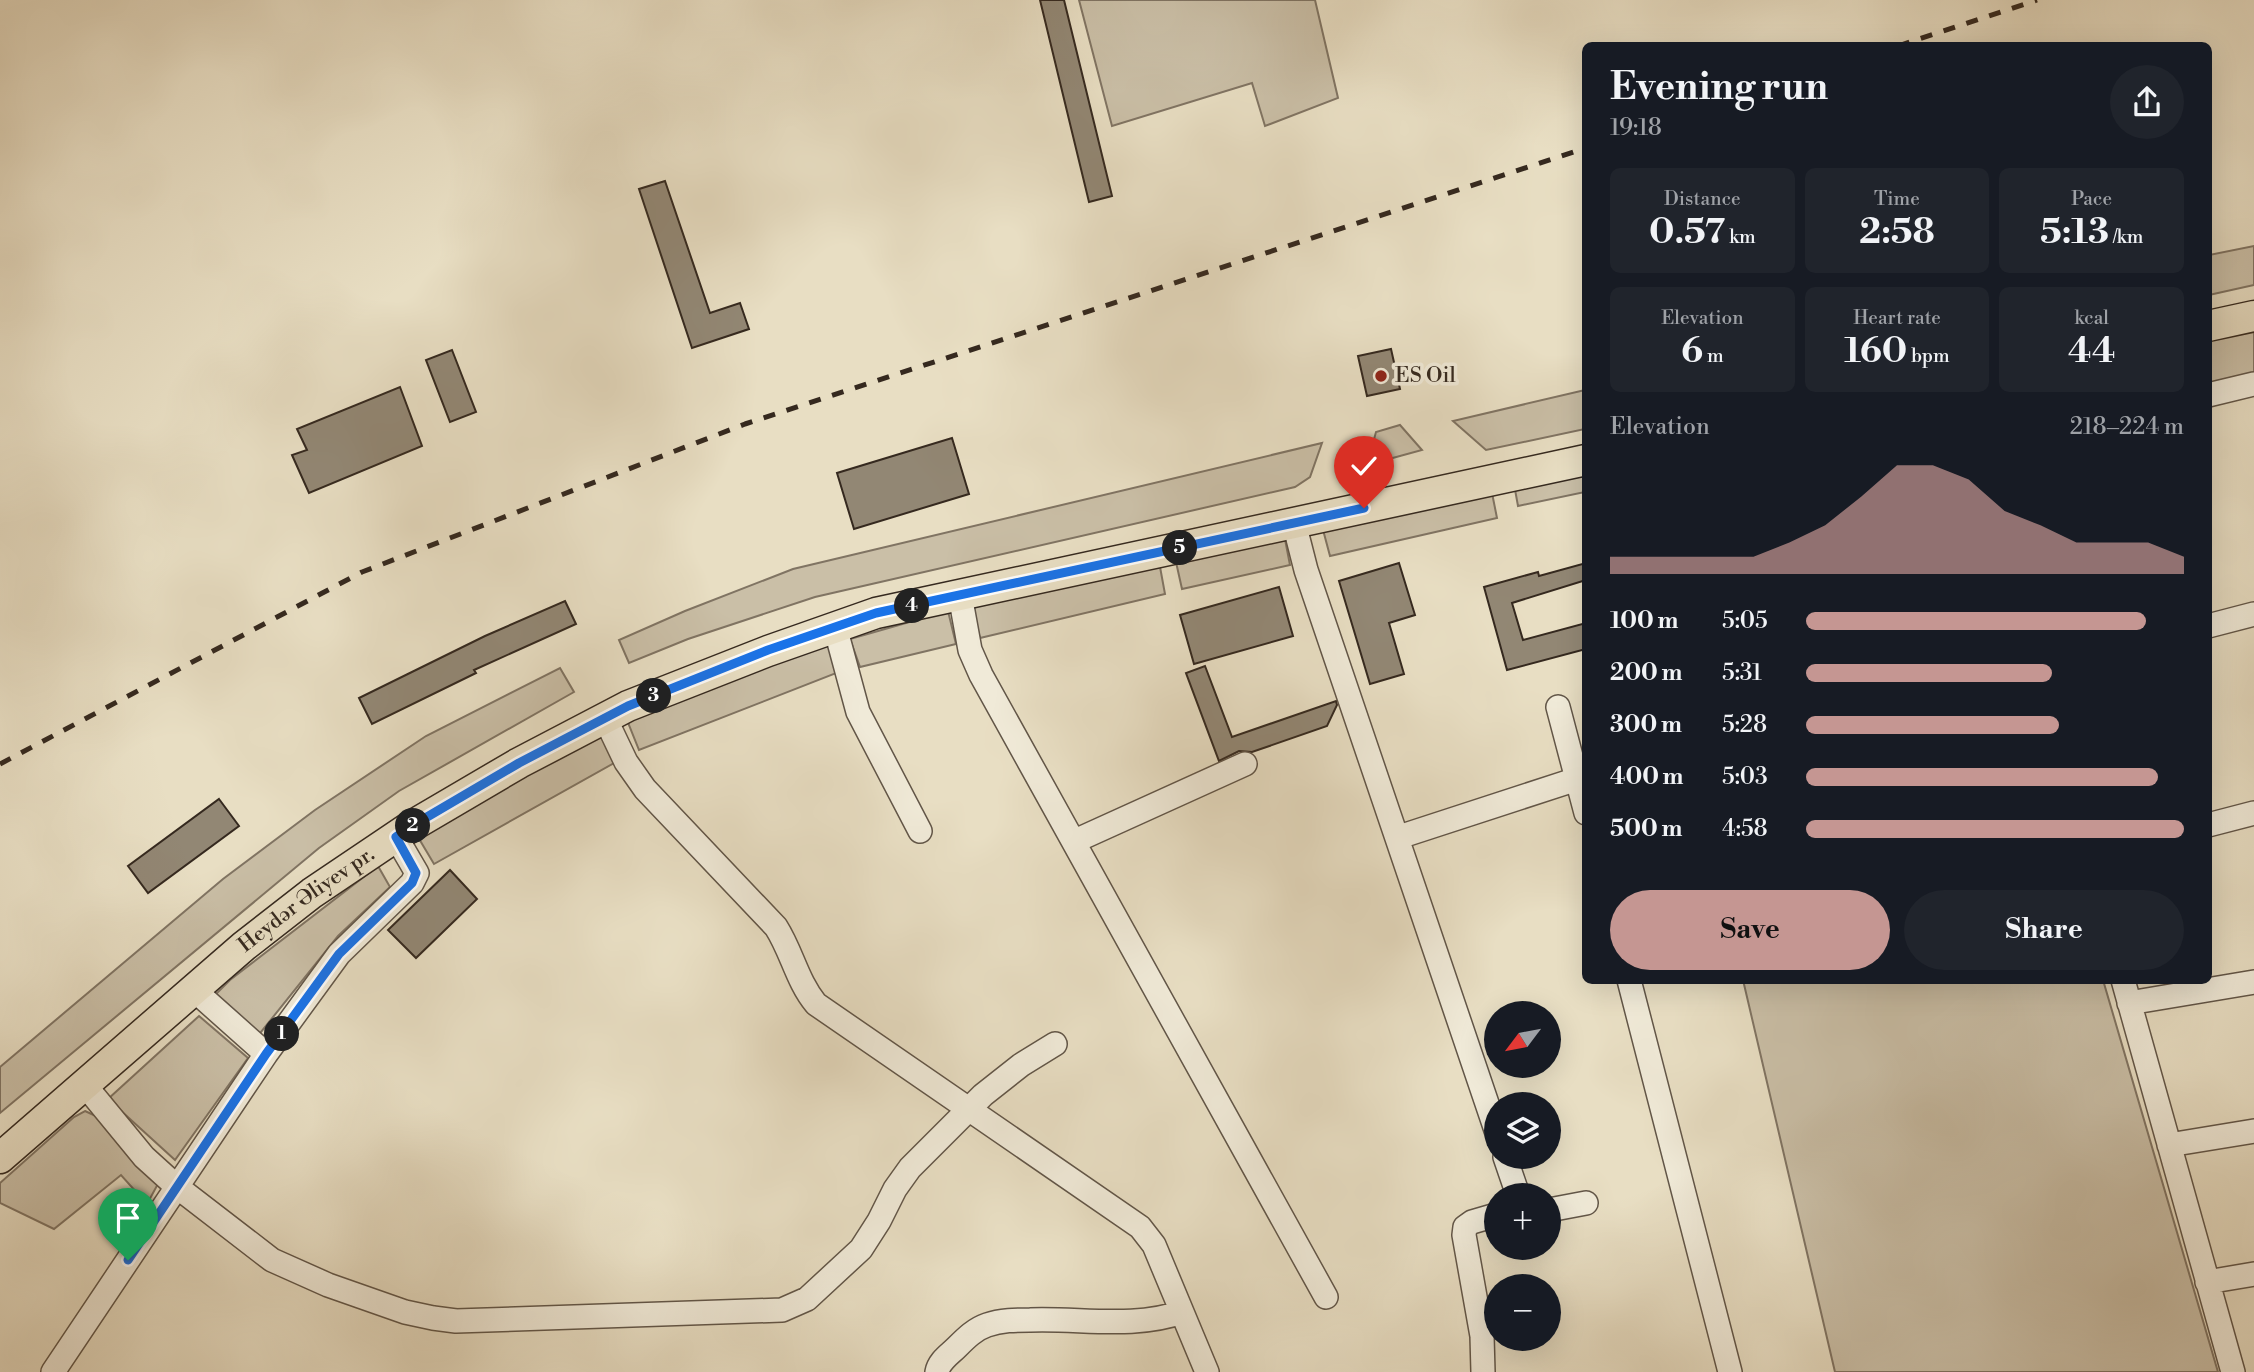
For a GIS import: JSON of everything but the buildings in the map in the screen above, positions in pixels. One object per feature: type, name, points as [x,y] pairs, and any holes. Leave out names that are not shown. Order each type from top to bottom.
[{"type":"main road","points":[[2212,309],[2254,300]]},
{"type":"main road","points":[[2212,325],[2254,316]]},
{"type":"main road","name":"Heydər Əliyev pr.","points":[[0,1131],[303,880],[353,845],[512,749],[624,692],[802,622],[871,599],[1582,445]]},
{"type":"main road","name":"Heydər Əliyev pr.","points":[[0,1158],[193,989],[312,893],[396,837],[519,763],[654,696],[876,613],[1582,461]]},
{"type":"street","points":[[2212,393],[2254,384]]},
{"type":"street","points":[[1294,523],[1306,570],[1399,837],[1484,1094]]},
{"type":"street","points":[[960,595],[970,650],[981,675],[1326,1297]]},
{"type":"street","points":[[2212,625],[2254,614]]},
{"type":"street","points":[[835,627],[858,712],[919,831]]},
{"type":"street","points":[[1558,707],[1582,798]]},
{"type":"street","points":[[605,718],[626,762],[645,789],[776,927],[805,991],[816,1004],[1140,1227],[1154,1245],[1207,1372]]},
{"type":"street","points":[[1075,841],[1245,764]]},
{"type":"street","points":[[1399,837],[1577,779]]},
{"type":"street","points":[[2212,824],[2254,813]]},
{"type":"street","points":[[53,1372],[266,1054],[339,954],[412,883],[416,873],[396,837]]},
{"type":"street","points":[[2129,1003],[2254,982]]},
{"type":"street","points":[[1630,984],[1730,1372]]},
{"type":"street","points":[[2124,984],[2233,1372]]},
{"type":"street","points":[[193,989],[266,1054]]},
{"type":"street","points":[[84,1084],[144,1157],[176,1186],[272,1260],[328,1285],[405,1312],[456,1321],[782,1310],[807,1299],[861,1248],[910,1168],[968,1110],[1021,1065],[1055,1044]]},
{"type":"street","points":[[2169,1145],[2254,1131]]},
{"type":"street","points":[[1561,1208],[1586,1203]]},
{"type":"street","points":[[1483,1372],[1482,1336],[1464,1235],[1465,1227],[1484,1218]]},
{"type":"street","points":[[2207,1282],[2254,1274]]},
{"type":"street","points":[[937,1372],[939,1364],[971,1334],[986,1325],[1005,1321],[1055,1319],[1143,1322],[1182,1312]]},
{"type":"shaded area","points":[[1079,0],[1315,0],[1338,98],[1265,126],[1252,83],[1112,126]]},
{"type":"shaded area","points":[[2254,246],[2254,285],[2212,294],[2212,254]]},
{"type":"shaded area","points":[[2254,327],[2254,373],[2212,383],[2212,336]]},
{"type":"shaded area","points":[[1582,391],[1582,430],[1486,450],[1453,421]]},
{"type":"shaded area","points":[[1400,425],[1422,450],[1367,465],[1376,432]]},
{"type":"shaded area","points":[[1322,443],[1310,477],[1295,487],[815,597],[688,639],[629,663],[619,640],[793,569]]},
{"type":"shaded area","points":[[1582,472],[1582,493],[1518,506],[1514,484]]},
{"type":"shaded area","points":[[1491,488],[1497,518],[1330,556],[1322,526]]},
{"type":"shaded area","points":[[1283,529],[1290,565],[1182,589],[1174,553]]},
{"type":"shaded area","points":[[1158,556],[1165,594],[980,638],[970,602]]},
{"type":"shaded area","points":[[948,611],[956,644],[860,667],[850,639]]},
{"type":"shaded area","points":[[832,642],[839,672],[639,750],[627,720]]},
{"type":"shaded area","points":[[560,668],[574,692],[399,791],[319,848],[0,1113],[0,1067],[223,879],[315,810],[426,736]]},
{"type":"shaded area","points":[[603,733],[614,763],[434,864],[418,837]]},
{"type":"shaded area","points":[[378,866],[390,887],[338,936],[257,1037],[214,996],[230,980]]},
{"type":"shaded area","points":[[1744,984],[2104,984],[2218,1372],[1835,1372]]},
{"type":"shaded area","points":[[199,1016],[248,1058],[175,1160],[108,1099]]},
{"type":"shaded area","points":[[85,1111],[98,1117],[159,1182],[147,1204],[121,1175],[54,1229],[0,1203],[0,1183],[74,1117]]},
{"type":"railway","points":[[1910,42],[2037,0]]},
{"type":"railway","points":[[0,764],[362,572],[745,424],[1582,149]]},
{"type":"place","name":"ES Oil","points":[[1381,376]]},
{"type":"route","points":[[128,1260],[266,1054],[339,954],[412,883],[416,873],[396,837],[410,827],[519,763],[628,706],[810,635],[876,613],[1364,508]]}]
